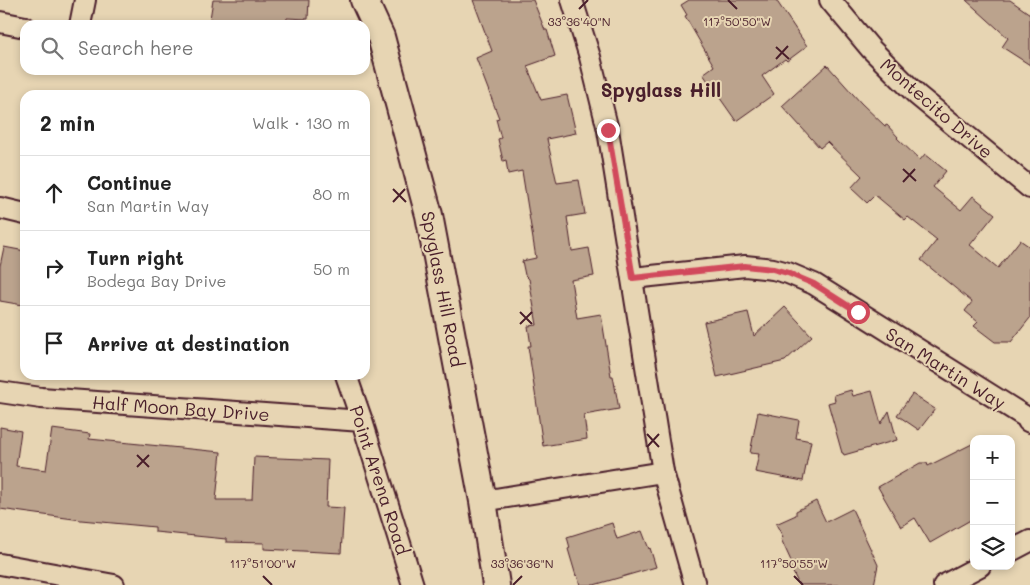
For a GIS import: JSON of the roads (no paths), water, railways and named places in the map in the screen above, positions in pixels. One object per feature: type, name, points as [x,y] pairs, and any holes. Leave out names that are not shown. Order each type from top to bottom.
[{"type":"main road","name":"Spyglass Hill Road","points":[[364,0],[368,20]]},
{"type":"main road","name":"Spyglass Hill Road","points":[[370,27],[429,215],[483,501],[496,585]]},
{"type":"street","points":[[81,20],[85,0]]},
{"type":"street","points":[[572,0],[590,57],[608,130],[663,472],[695,585]]},
{"type":"street","name":"Montecito Drive","points":[[830,0],[871,49],[917,95],[1030,188]]},
{"type":"street","points":[[0,22],[20,26]]},
{"type":"street","points":[[0,208],[20,213]]},
{"type":"street","name":"San Martin Way","points":[[633,278],[745,266],[773,269],[788,273],[814,284],[1030,420]]},
{"type":"street","name":"Point Arena Road","points":[[348,380],[413,585]]},
{"type":"street","name":"Half Moon Bay Drive","points":[[0,392],[40,398],[362,421]]},
{"type":"street","points":[[483,501],[663,472]]},
{"type":"street","points":[[1015,548],[1030,541]]},
{"type":"street","points":[[0,564],[114,585]]},
{"type":"street","points":[[944,585],[972,570]]},
{"type":"district","name":"Spyglass Hill","points":[[661,89]]}]
